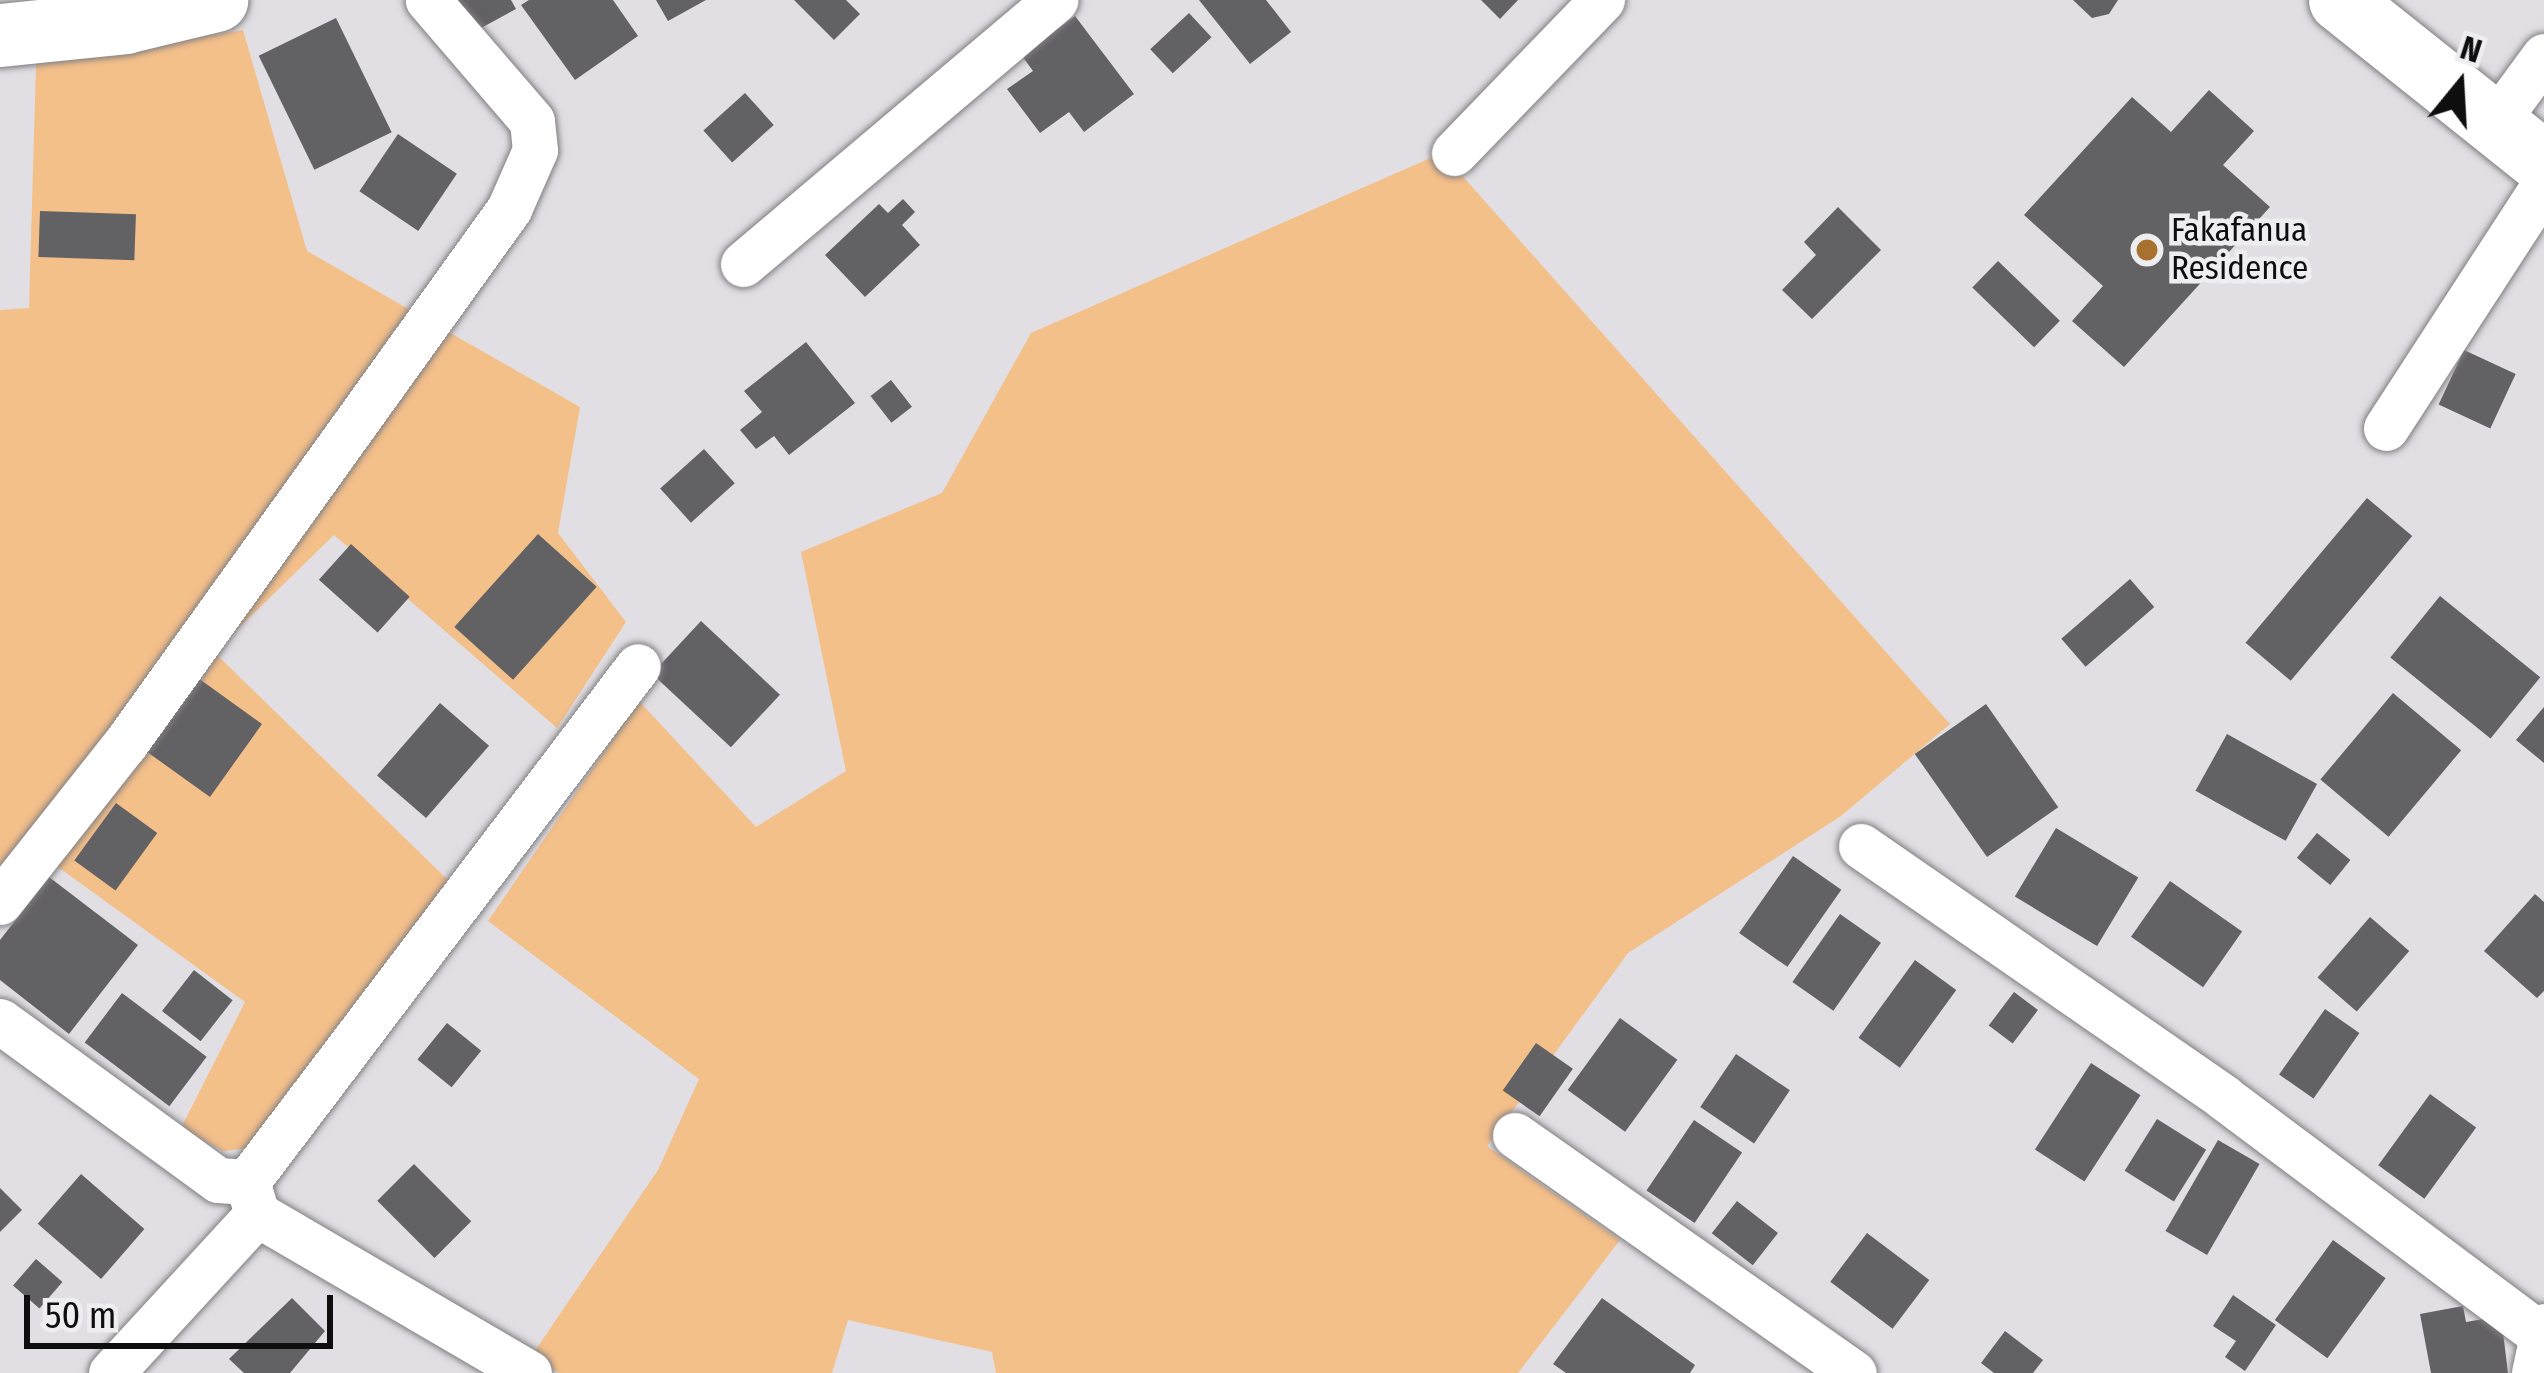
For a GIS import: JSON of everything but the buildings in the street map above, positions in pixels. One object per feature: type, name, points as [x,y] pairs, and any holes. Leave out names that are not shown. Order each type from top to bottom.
[{"type":"street","points":[[0,35],[125,22],[216,0]]},
{"type":"street","points":[[0,902],[124,744],[509,208],[535,150],[532,121],[428,0]]},
{"type":"street","points":[[743,264],[871,148],[1055,0]]},
{"type":"street","points":[[1454,153],[1602,0]]},
{"type":"street","points":[[2340,0],[2544,163]]},
{"type":"street","points":[[2495,123],[2544,56]]},
{"type":"street","points":[[2386,428],[2544,185]]},
{"type":"street","points":[[111,1373],[252,1198],[638,666]]},
{"type":"street","points":[[1861,846],[2223,1097],[2539,1344]]},
{"type":"street","points":[[0,1021],[218,1180],[529,1373]]},
{"type":"street","points":[[1515,1135],[1854,1373]]},
{"type":"shaded area","points":[[243,30],[307,251],[580,407],[558,533],[626,622],[557,728],[334,535],[214,652],[450,882],[251,1148],[223,1151],[181,1128],[245,1002],[51,862],[0,924],[0,310],[29,308],[36,64]]},
{"type":"shaded area","points":[[1442,153],[1950,724],[1841,816],[1628,953],[1487,1146],[1620,1240],[1518,1373],[996,1373],[992,1352],[848,1320],[832,1373],[559,1373],[530,1358],[658,1170],[699,1079],[488,921],[639,701],[756,827],[846,771],[801,552],[942,493],[1031,333]]},
{"type":"place","name":"Fakafanua Residence","points":[[2147,250]]}]
